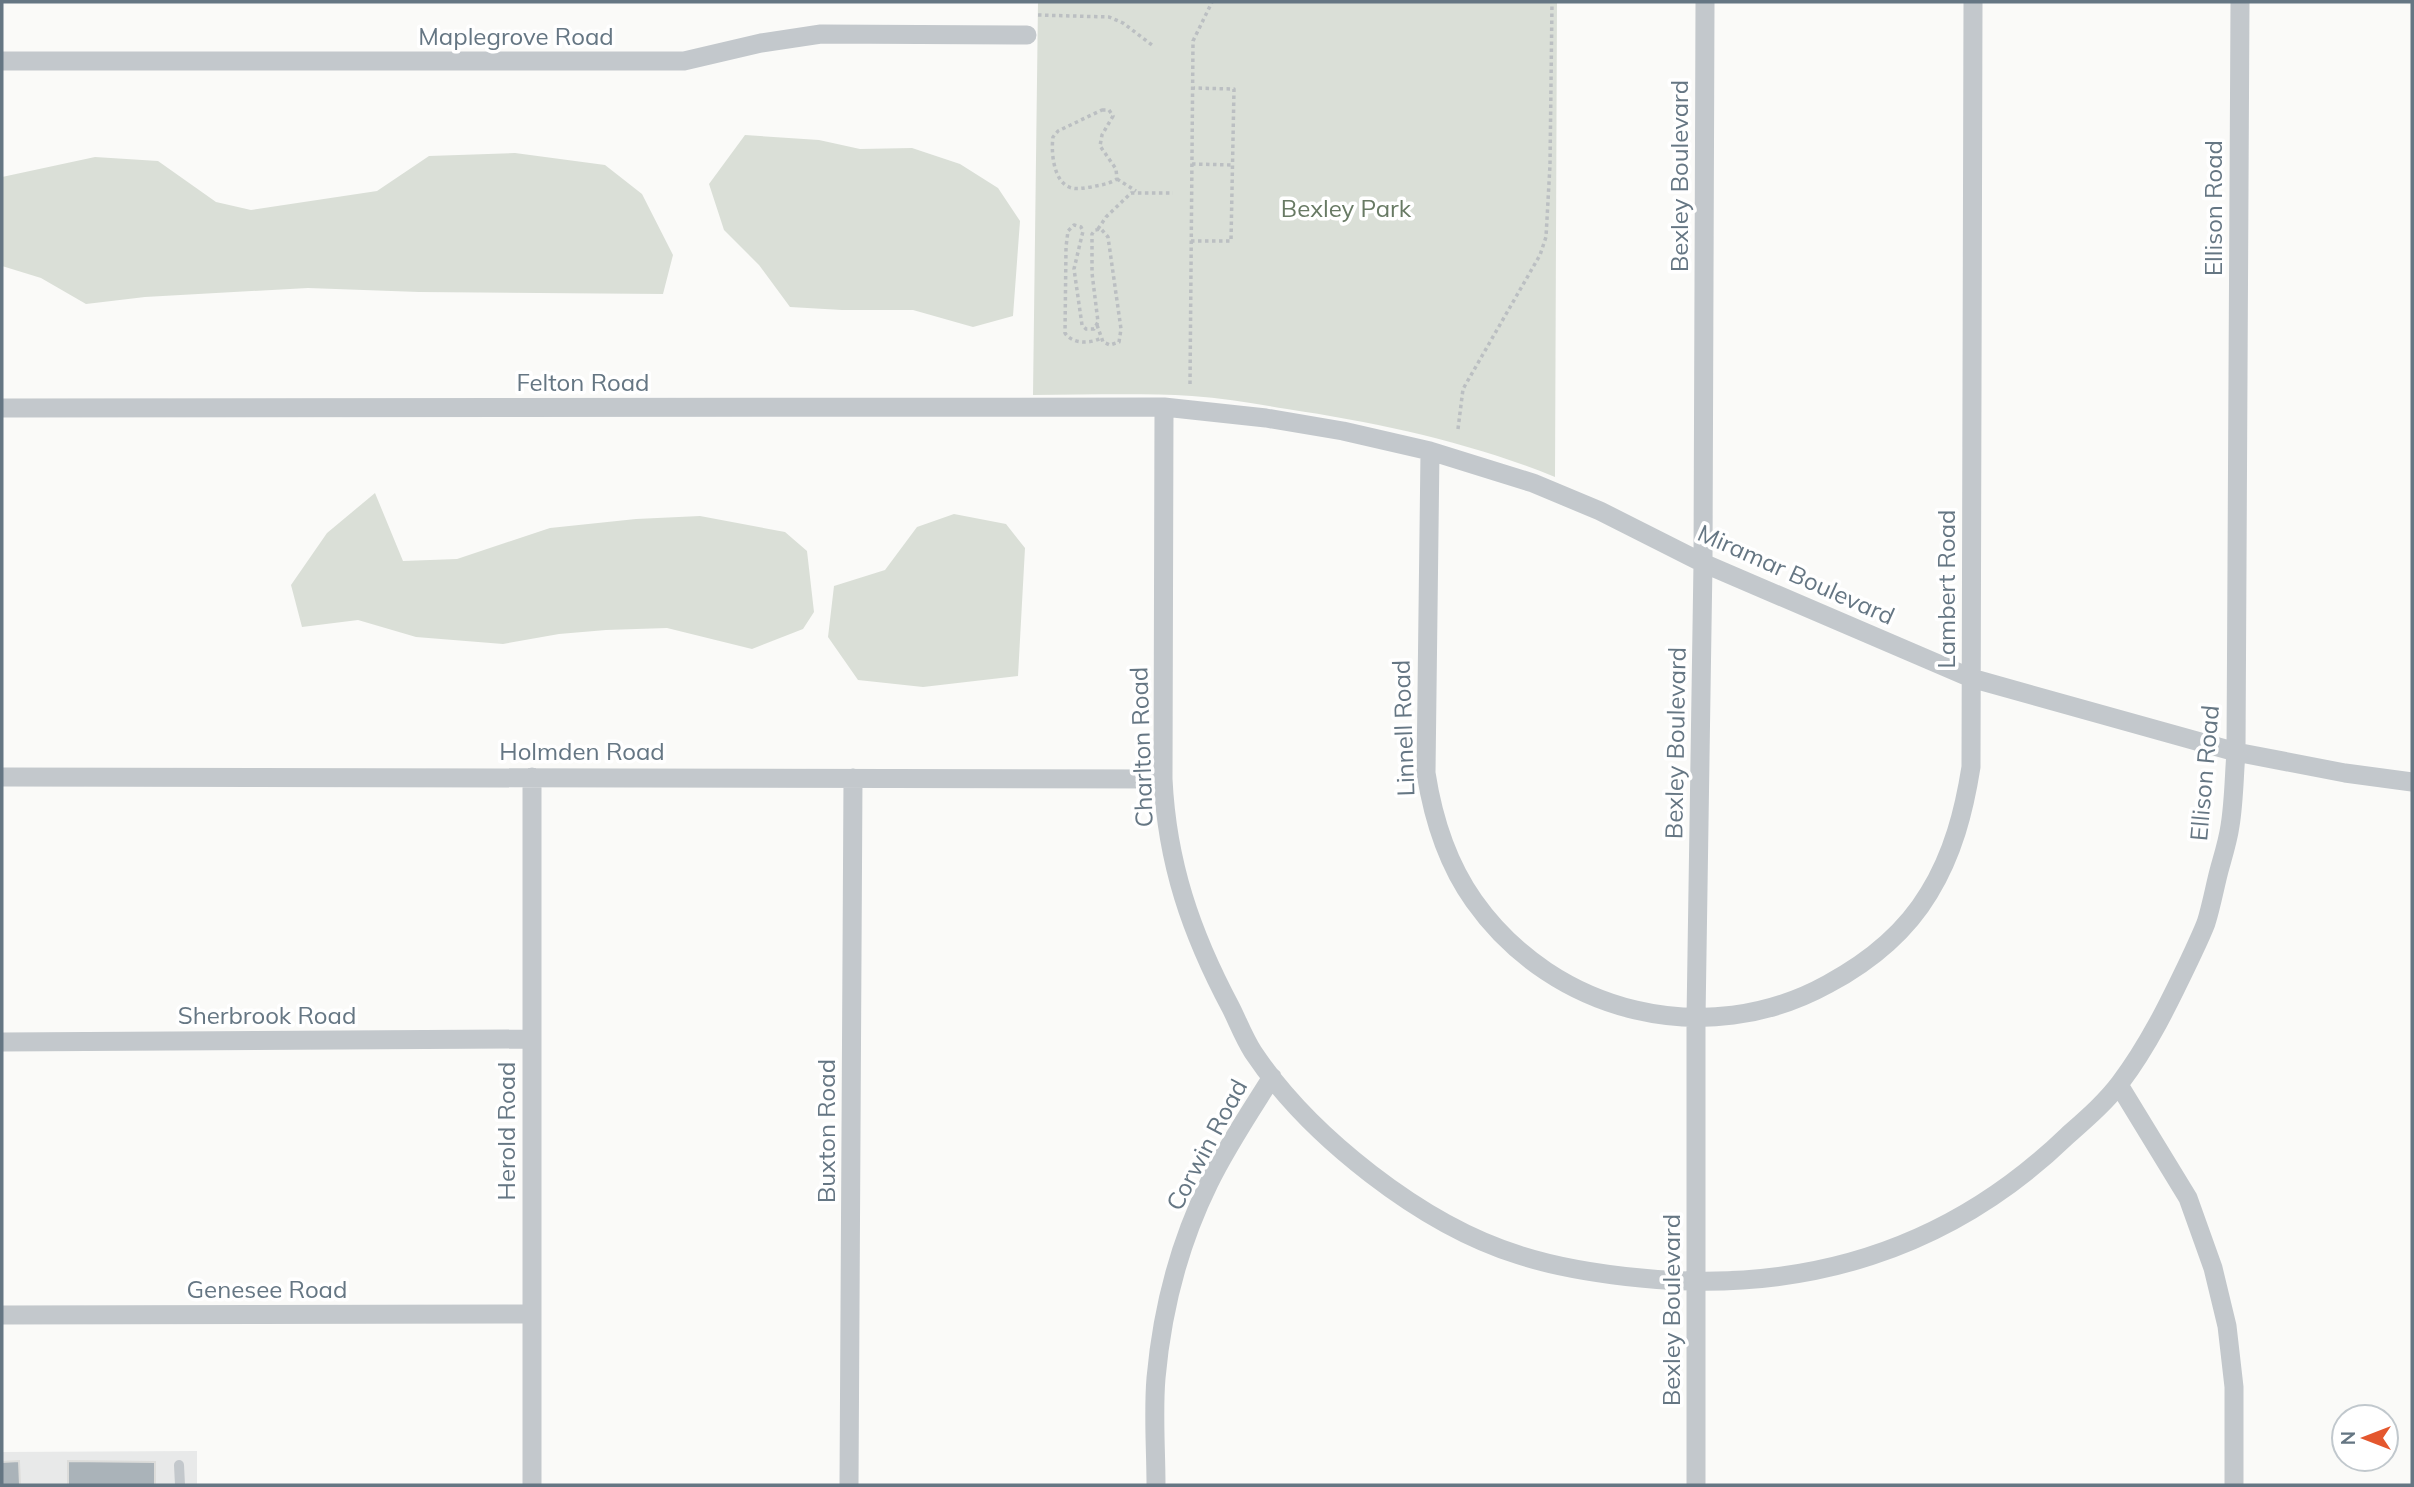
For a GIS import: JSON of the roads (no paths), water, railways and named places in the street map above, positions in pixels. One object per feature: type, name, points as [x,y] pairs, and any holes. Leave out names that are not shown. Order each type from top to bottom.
[{"type":"street","name":"Bexley Boulevard","points":[[1696,1485],[1696,1019],[1703,563],[1705,2]]},
{"type":"street","name":"Lambert Road","points":[[1696,1019],[1768,1010],[1822,988],[1878,953],[1921,905],[1945,863],[1965,801],[1971,767],[1973,2]]},
{"type":"street","name":"Ellison Road","points":[[1698,1281],[1780,1277],[1845,1264],[1881,1252],[1958,1219],[2011,1186],[2088,1117],[2119,1085],[2167,1008],[2205,925],[2230,828],[2236,752],[2240,2]]},
{"type":"street","name":"Maplegrove Road","points":[[2,61],[684,61],[761,43],[821,34],[1027,35]]},
{"type":"street","name":"Miramar Boulevard","points":[[1164,407],[1266,418],[1343,431],[1430,451],[1533,483],[1600,511],[1703,563],[1971,678],[2236,752],[2345,774],[2412,782]]},
{"type":"street","name":"Felton Road","points":[[2,408],[1164,407]]},
{"type":"street","name":"Charlton Road","points":[[1164,407],[1165,813],[1172,858],[1192,926],[1217,983],[1251,1048],[1310,1121],[1412,1203],[1448,1224],[1517,1255],[1565,1267],[1602,1274],[1698,1281]]},
{"type":"street","name":"Linnell Road","points":[[1430,451],[1426,773],[1431,807],[1455,870],[1474,901],[1504,935],[1536,964],[1567,984],[1624,1008],[1696,1019]]},
{"type":"street","name":"Holmden Road","points":[[2,777],[1163,779]]},
{"type":"street","name":"Herold Road","points":[[532,777],[532,1485]]},
{"type":"street","name":"Buxton Road","points":[[849,1485],[853,778]]},
{"type":"street","name":"Sherbrook Road","points":[[2,1042],[532,1039]]},
{"type":"street","name":"Corwin Road","points":[[1156,1485],[1156,1380],[1163,1325],[1173,1279],[1208,1185],[1272,1077]]},
{"type":"street","points":[[2119,1085],[2188,1198],[2213,1268],[2227,1326],[2234,1387],[2234,1485]]},
{"type":"street","name":"Genesee Road","points":[[2,1315],[532,1314]]},
{"type":"lane","points":[[179,1465],[180,1485]]},
{"type":"park label","name":"Bexley Park","points":[[1346,209]]}]
